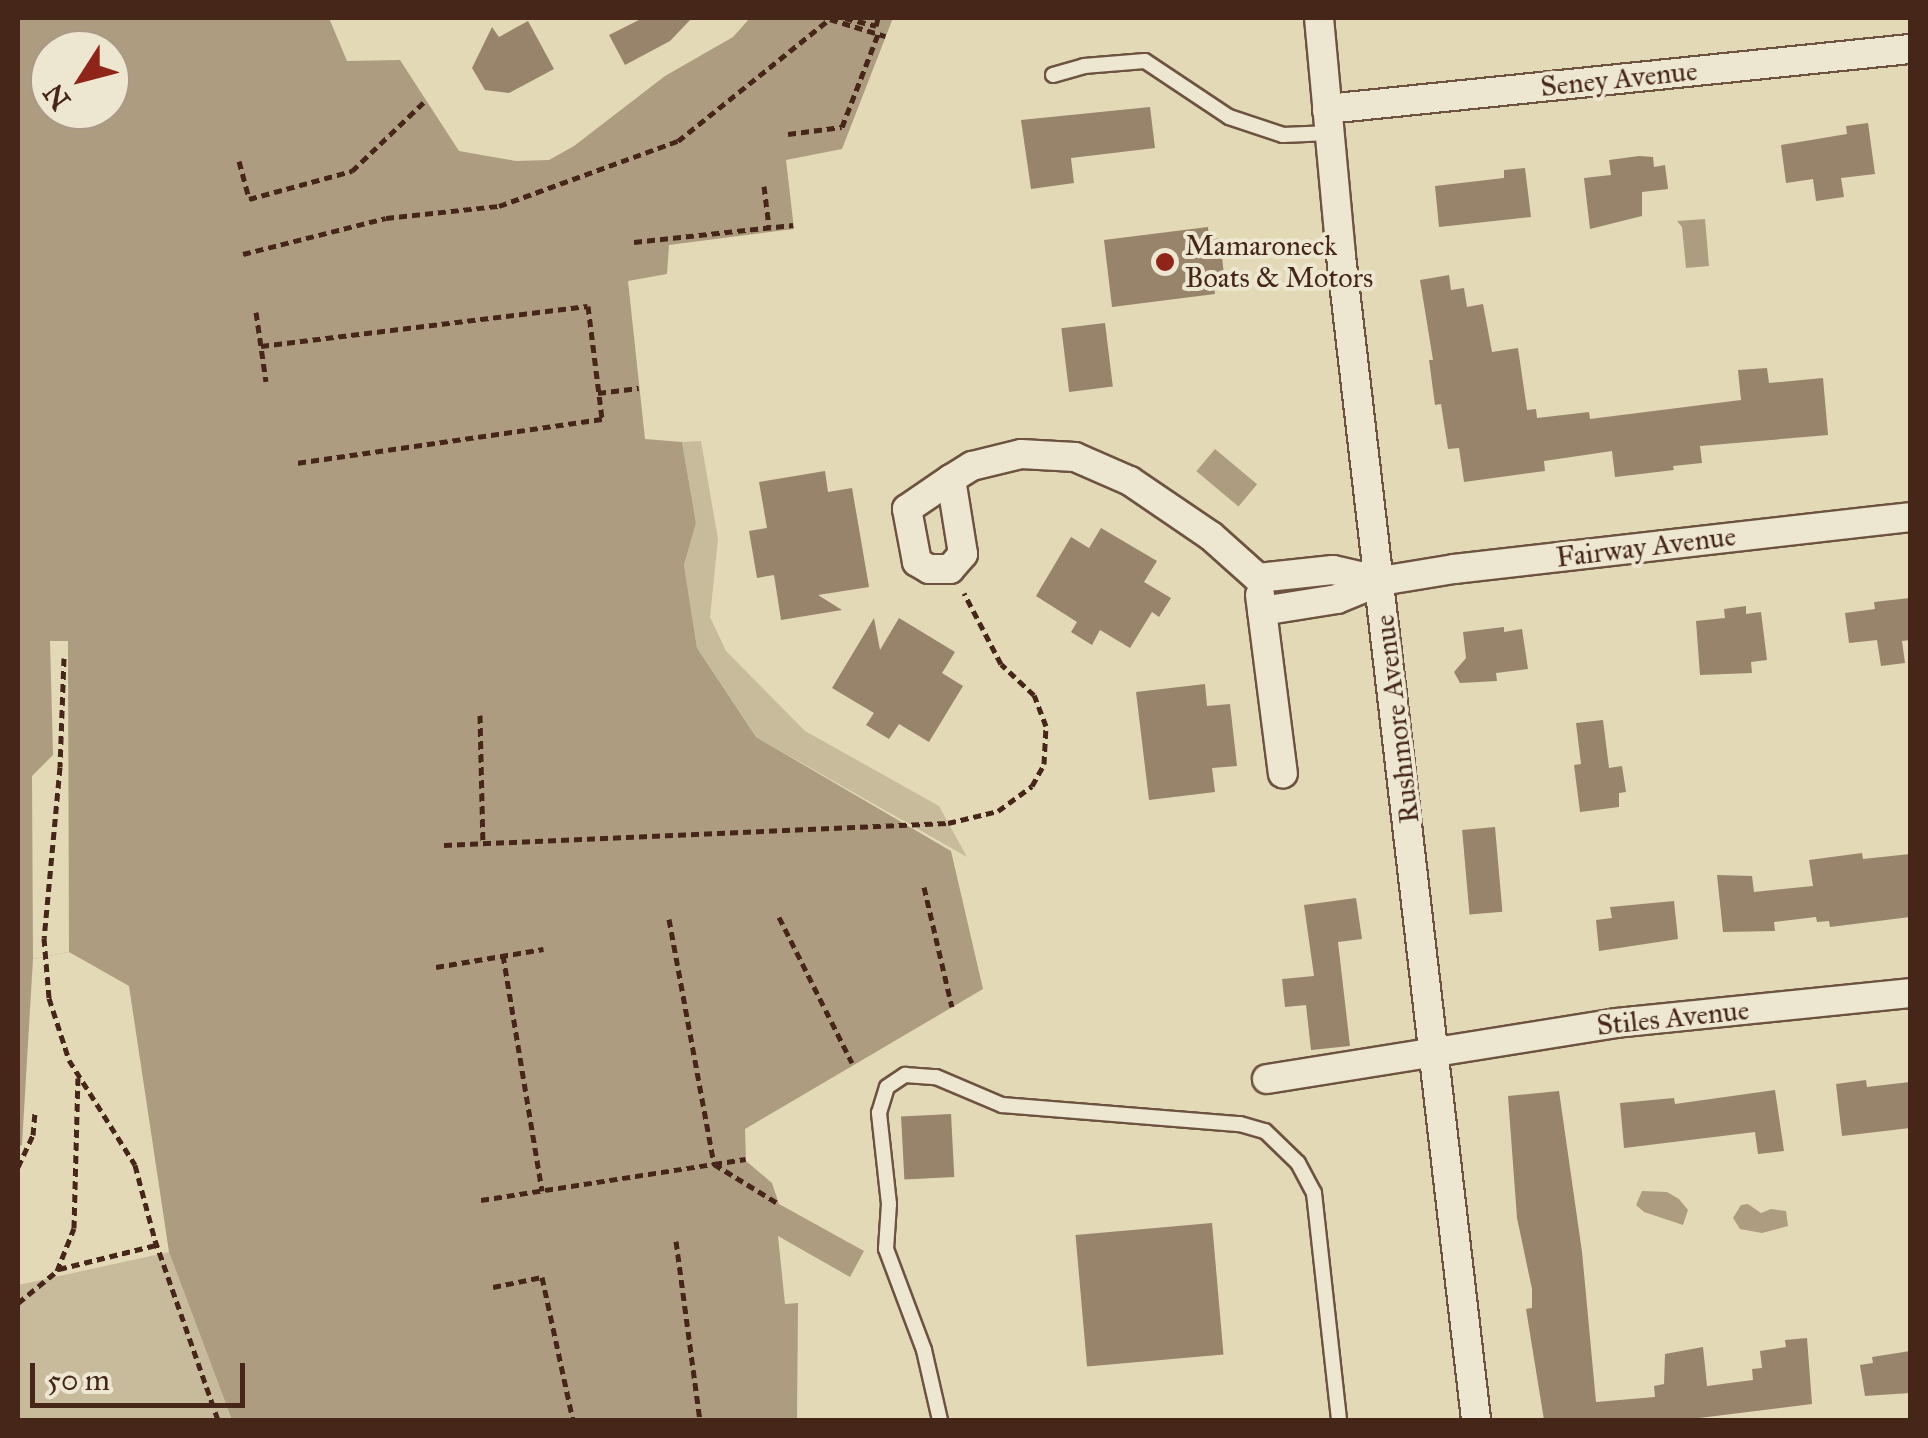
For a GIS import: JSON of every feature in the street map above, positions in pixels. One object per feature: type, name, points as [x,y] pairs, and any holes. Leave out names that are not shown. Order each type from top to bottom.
[{"type":"street","name":"Rushmore Avenue","points":[[1318,18],[1476,1420]]},
{"type":"street","name":"Seney Avenue","points":[[1329,121],[1910,49]]},
{"type":"street","points":[[951,479],[963,554],[950,569],[929,569],[917,562],[907,509],[951,479],[972,466],[1021,454],[1075,457],[1130,480],[1211,536],[1258,578],[1284,774]]},
{"type":"street","name":"Fairway Avenue","points":[[1381,582],[1910,517]]},
{"type":"street","points":[[1258,578],[1333,570],[1381,582]]},
{"type":"street","points":[[1262,611],[1337,599],[1381,582]]},
{"type":"street","name":"Stiles Avenue","points":[[1267,1079],[1616,1023],[1910,993]]},
{"type":"lane","points":[[1053,74],[1084,66],[1145,62],[1229,117],[1283,135],[1329,121]]},
{"type":"lane","points":[[940,1420],[924,1350],[886,1250],[889,1204],[879,1113],[887,1087],[906,1075],[936,1077],[1002,1105],[1240,1124],[1266,1132],[1298,1163],[1314,1193],[1339,1420]]},
{"type":"path","points":[[846,18],[876,26],[878,18]]},
{"type":"path","points":[[243,254],[386,218],[499,206],[678,140],[830,19],[882,35],[842,127],[788,134]]},
{"type":"path","points":[[239,161],[249,199],[352,171],[424,102]]},
{"type":"path","points":[[764,186],[770,227]]},
{"type":"path","points":[[634,242],[793,224]]},
{"type":"path","points":[[261,346],[588,306],[602,419],[296,463]]},
{"type":"path","points":[[256,312],[266,382]]},
{"type":"path","points":[[598,393],[639,388]]},
{"type":"path","points":[[444,845],[948,823],[998,811],[1032,786],[1044,764],[1046,726],[1034,695],[1001,664],[950,569]]},
{"type":"path","points":[[64,658],[44,970],[68,1060],[135,1165],[156,1245],[218,1420]]},
{"type":"path","points":[[480,715],[483,843]]},
{"type":"path","points":[[924,888],[952,1006]]},
{"type":"path","points":[[779,917],[852,1063]]},
{"type":"path","points":[[669,919],[714,1164],[779,1204]]},
{"type":"path","points":[[436,967],[543,949]]},
{"type":"path","points":[[504,955],[542,1190]]},
{"type":"path","points":[[18,1303],[40,1289],[58,1269],[74,1228],[78,1075]]},
{"type":"path","points":[[18,1167],[34,1135],[34,1111]]},
{"type":"path","points":[[481,1200],[746,1159]]},
{"type":"path","points":[[676,1241],[700,1420]]},
{"type":"path","points":[[58,1269],[156,1245]]},
{"type":"path","points":[[493,1287],[542,1277],[573,1420]]},
{"type":"shaded area","points":[[18,18],[329,18],[347,61],[400,60],[459,151],[516,161],[549,160],[574,146],[665,76],[733,37],[750,18],[893,18],[842,149],[786,160],[794,229],[669,245],[667,274],[628,281],[645,439],[682,442],[696,523],[684,565],[697,648],[756,737],[951,851],[983,989],[745,1129],[746,1161],[772,1183],[779,1204],[864,1251],[850,1277],[778,1236],[785,1304],[798,1303],[797,1420],[232,1420],[169,1252],[129,986],[69,952],[33,959],[22,1145],[18,1147]]},
{"type":"shaded area","points":[[1705,219],[1709,266],[1686,268],[1682,227],[1677,221]]},
{"type":"shaded area","points":[[701,441],[718,539],[710,617],[726,651],[805,731],[939,806],[967,857],[756,737],[697,648],[684,565],[696,523],[682,442]]},
{"type":"shaded area","points":[[1215,449],[1257,484],[1238,507],[1196,471]]},
{"type":"shaded area","points":[[1642,1191],[1667,1192],[1679,1199],[1688,1210],[1683,1225],[1644,1212],[1636,1205]]},
{"type":"shaded area","points":[[1748,1204],[1761,1213],[1771,1209],[1786,1211],[1788,1226],[1762,1233],[1740,1229],[1733,1218],[1741,1205]]},
{"type":"shaded area","points":[[169,1252],[232,1420],[18,1420],[18,1285]]},
{"type":"pier","points":[[50,641],[68,641],[69,952],[33,959],[32,776],[53,755]]},
{"type":"building","points":[[643,18],[692,18],[670,41],[625,65],[609,35]]},
{"type":"building","points":[[528,21],[554,69],[509,93],[485,90],[472,68],[492,27],[499,37]]},
{"type":"building","points":[[1150,107],[1155,148],[1071,158],[1074,183],[1031,189],[1021,120]]},
{"type":"building","points":[[1868,123],[1875,174],[1841,178],[1844,197],[1816,201],[1813,179],[1786,183],[1781,145],[1847,134],[1846,126]]},
{"type":"building","points":[[1653,157],[1654,167],[1665,165],[1668,189],[1642,192],[1642,216],[1590,229],[1584,178],[1611,175],[1609,160]]},
{"type":"building","points":[[1525,168],[1531,217],[1439,227],[1435,186],[1504,178],[1504,170]]},
{"type":"building","name":"Mamaroneck Boats & Motors","points":[[1208,227],[1209,239],[1220,238],[1225,284],[1214,286],[1215,294],[1112,307],[1104,240]]},
{"type":"building","points":[[1449,275],[1451,290],[1464,288],[1467,307],[1483,304],[1492,352],[1518,348],[1527,410],[1536,409],[1537,418],[1589,412],[1590,419],[1741,400],[1738,370],[1767,368],[1769,383],[1823,378],[1828,435],[1700,446],[1702,463],[1673,466],[1674,470],[1615,477],[1612,451],[1544,461],[1545,471],[1464,482],[1459,448],[1448,449],[1441,404],[1435,405],[1429,360],[1433,360],[1420,280]]},
{"type":"building","points":[[1105,323],[1113,387],[1069,392],[1061,328]]},
{"type":"building","points":[[825,471],[828,492],[852,488],[869,587],[818,595],[842,610],[781,620],[774,575],[757,578],[749,531],[767,528],[759,482]]},
{"type":"building","points":[[1101,528],[1157,561],[1144,582],[1171,598],[1159,617],[1152,612],[1130,648],[1100,630],[1092,645],[1071,632],[1077,622],[1036,596],[1071,537],[1089,548]]},
{"type":"building","points":[[1910,598],[1910,640],[1902,641],[1905,663],[1881,666],[1877,640],[1849,643],[1845,613],[1875,609],[1874,602]]},
{"type":"building","points":[[1746,606],[1746,614],[1761,612],[1767,660],[1751,662],[1752,673],[1700,675],[1696,621],[1725,618],[1724,609]]},
{"type":"building","points":[[874,618],[880,650],[899,618],[955,652],[942,673],[963,686],[929,742],[899,724],[889,739],[866,725],[874,713],[832,688]]},
{"type":"building","points":[[1504,627],[1504,632],[1522,629],[1528,669],[1496,673],[1497,681],[1460,683],[1454,672],[1466,658],[1463,632]]},
{"type":"building","points":[[1205,684],[1207,706],[1230,704],[1237,766],[1212,768],[1215,792],[1149,800],[1136,692]]},
{"type":"building","points":[[1603,720],[1609,768],[1622,766],[1626,792],[1619,793],[1619,807],[1580,812],[1574,765],[1581,764],[1576,723]]},
{"type":"building","points":[[1495,827],[1502,912],[1470,915],[1462,830]]},
{"type":"building","points":[[1862,853],[1863,859],[1910,854],[1910,917],[1830,927],[1829,921],[1817,922],[1816,917],[1774,922],[1775,931],[1723,932],[1717,875],[1752,876],[1754,892],[1813,886],[1809,860]]},
{"type":"building","points":[[1356,898],[1362,939],[1338,942],[1350,1046],[1311,1050],[1306,1005],[1285,1007],[1282,979],[1314,976],[1304,905]]},
{"type":"building","points":[[1674,901],[1678,939],[1599,951],[1596,920],[1612,918],[1610,907]]},
{"type":"building","points":[[1866,1080],[1867,1087],[1910,1082],[1910,1128],[1842,1136],[1836,1084]]},
{"type":"building","points":[[1775,1090],[1784,1151],[1758,1154],[1755,1132],[1624,1148],[1620,1103],[1674,1098],[1675,1104]]},
{"type":"building","points":[[1559,1091],[1582,1252],[1596,1402],[1655,1397],[1654,1386],[1664,1384],[1665,1354],[1703,1347],[1707,1386],[1753,1380],[1752,1369],[1762,1368],[1760,1351],[1786,1347],[1785,1340],[1807,1338],[1812,1404],[1683,1420],[1544,1420],[1526,1309],[1532,1308],[1532,1289],[1517,1218],[1508,1096]]},
{"type":"building","points":[[951,1114],[954,1177],[904,1180],[901,1117]]},
{"type":"building","points":[[1212,1223],[1224,1354],[1087,1366],[1076,1235]]},
{"type":"building","points":[[1910,1351],[1910,1393],[1865,1396],[1860,1365],[1873,1363],[1872,1357]]},
{"type":"place","name":"Mamaroneck Boats & Motors","points":[[1165,262]]}]
